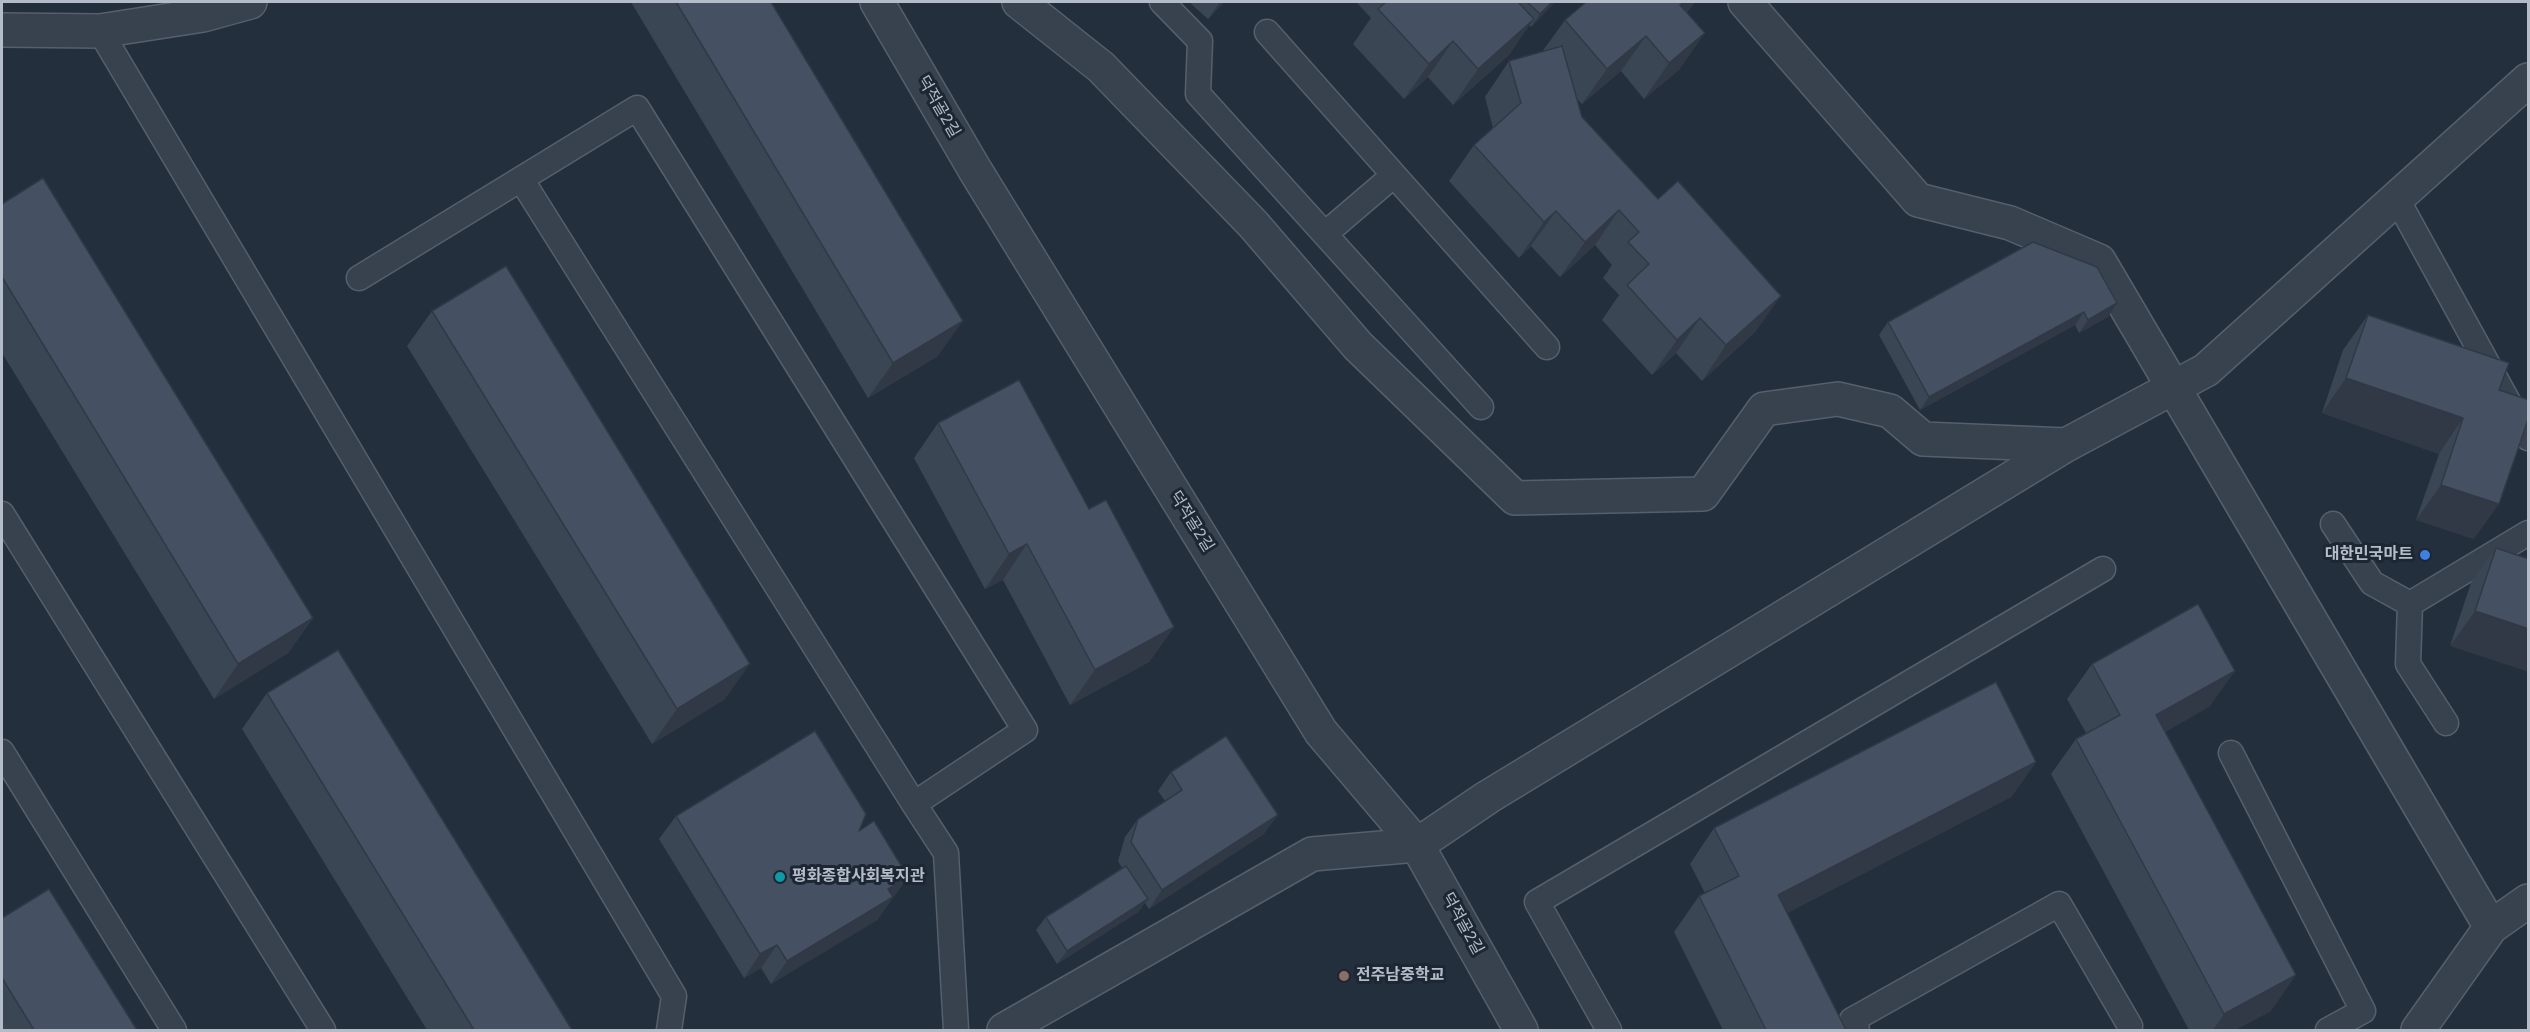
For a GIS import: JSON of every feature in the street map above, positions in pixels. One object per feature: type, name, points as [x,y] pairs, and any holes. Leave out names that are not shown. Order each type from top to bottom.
[{"type":"street","points":[[2,30],[100,31],[203,15],[250,2]]},
{"type":"street","name":"덕적골2길","points":[[877,2],[975,170],[1320,732],[1417,845],[1521,1030]]},
{"type":"street","points":[[1019,2],[1101,67],[1253,224],[1358,346],[1515,498],[1703,494],[1764,409],[1838,399],[1890,411],[1923,439],[2066,445]]},
{"type":"street","points":[[1745,2],[1918,200],[2010,224],[2099,261],[2491,927]]},
{"type":"street","points":[[1004,1030],[1312,854],[1417,845],[1498,791],[2066,445],[2206,370],[2529,81]]},
{"type":"street","points":[[2418,1030],[2491,927],[2529,901]]},
{"type":"lane","points":[[1162,2],[1200,42],[1198,94],[1481,407]]},
{"type":"lane","points":[[100,31],[674,996],[669,1030]]},
{"type":"lane","points":[[1267,32],[1547,347]]},
{"type":"lane","points":[[359,278],[637,108],[1025,730],[915,804]]},
{"type":"lane","points":[[1324,234],[1394,175]]},
{"type":"lane","points":[[521,179],[946,853],[956,1030]]},
{"type":"lane","points":[[2397,199],[2529,438]]},
{"type":"lane","points":[[2,514],[324,1030]]},
{"type":"lane","points":[[2333,524],[2372,583],[2410,604]]},
{"type":"lane","points":[[2410,604],[2529,533]]},
{"type":"lane","points":[[1609,1030],[1537,902],[2103,569]]},
{"type":"lane","points":[[2410,604],[2408,664],[2446,723]]},
{"type":"lane","points":[[2,752],[174,1030]]},
{"type":"lane","points":[[2231,753],[2363,1011],[2328,1030]]},
{"type":"lane","points":[[1857,1030],[1852,1020],[2059,904],[2128,1029]]},
{"type":"building","points":[[676,2],[771,2],[963,321],[893,363]]},
{"type":"building","points":[[1386,2],[1518,2],[1534,19],[1478,69],[1453,41],[1429,64],[1378,9]]},
{"type":"building","points":[[1527,2],[1552,2],[1540,14]]},
{"type":"building","points":[[1586,2],[1684,2],[1680,5],[1705,33],[1669,63],[1646,36],[1607,69],[1565,20]]},
{"type":"building","points":[[1562,46],[1582,117],[1658,199],[1678,181],[1781,296],[1726,345],[1700,318],[1677,340],[1627,285],[1649,264],[1628,242],[1639,232],[1619,210],[1585,242],[1556,211],[1544,222],[1474,145],[1521,103],[1509,61]]},
{"type":"building","points":[[43,178],[313,618],[238,664],[2,277],[2,204]]},
{"type":"building","points":[[2033,242],[2097,267],[2117,303],[2088,320],[2084,312],[1929,397],[1888,322]]},
{"type":"building","points":[[506,266],[750,664],[677,709],[432,311]]},
{"type":"building","points":[[2368,315],[2509,363],[2499,390],[2529,400],[2529,417],[2499,504],[2441,485],[2463,418],[2346,378]]},
{"type":"building","points":[[1019,380],[1089,509],[1106,500],[1174,627],[1095,670],[1027,544],[1009,554],[938,423]]},
{"type":"building","points":[[2496,548],[2529,559],[2529,629],[2475,611]]},
{"type":"building","points":[[2198,604],[2235,671],[2156,715],[2296,975],[2224,1014],[2076,739],[2120,715],[2092,664]]},
{"type":"building","points":[[338,650],[572,1030],[474,1030],[267,693]]},
{"type":"building","points":[[1996,682],[2036,762],[1778,895],[1846,1030],[1766,1030],[1699,896],[1739,876],[1714,828]]},
{"type":"building","name":"평화종합사회복지관","points":[[815,731],[866,814],[859,831],[874,821],[908,877],[888,889],[893,897],[787,961],[777,945],[760,954],[676,816]]},
{"type":"building","points":[[1226,736],[1278,815],[1162,890],[1131,842],[1138,819],[1182,790],[1171,772]]},
{"type":"building","points":[[1126,866],[1148,899],[1067,951],[1046,917]]},
{"type":"building","points":[[49,889],[137,1030],[34,1030],[2,978],[2,918]]},
{"type":"place","name":"대한민국마트","points":[[2425,555]]},
{"type":"place","name":"평화종합사회복지관","points":[[780,877]]},
{"type":"place","name":"전주남중학교","points":[[1344,976]]}]
